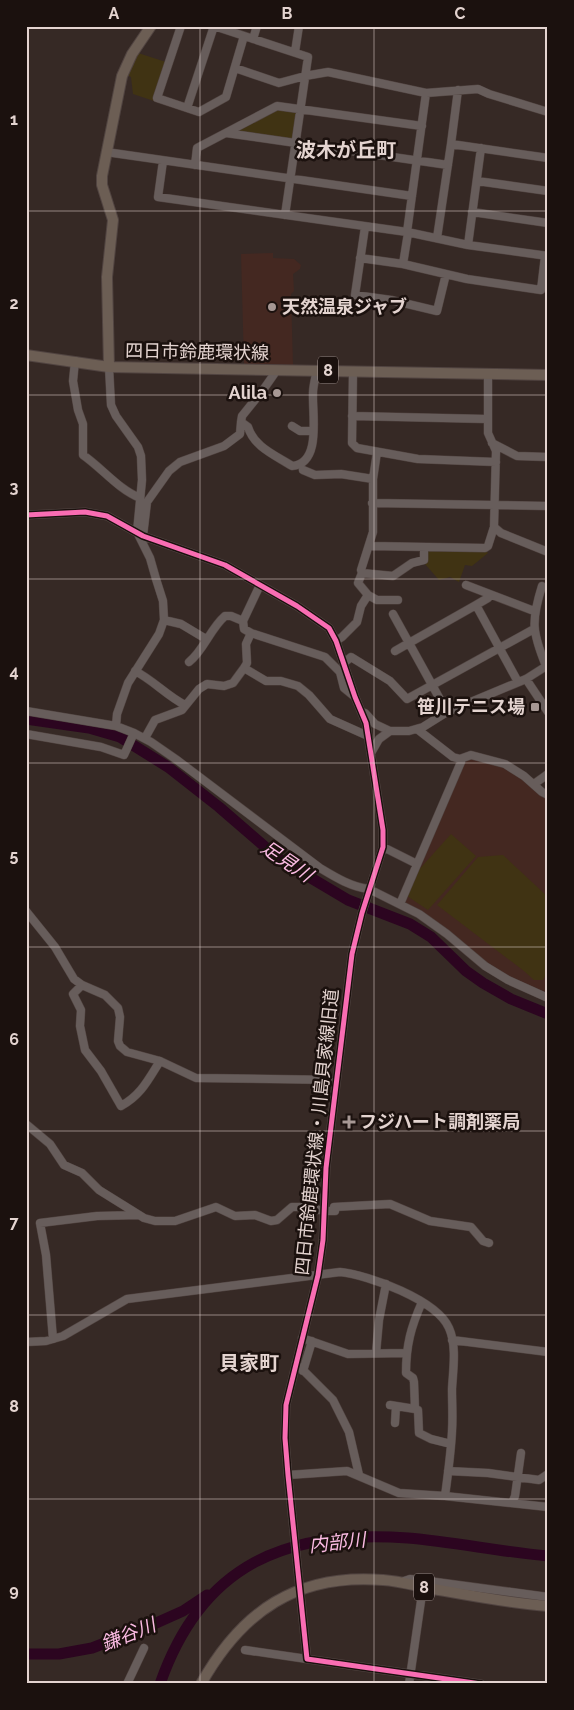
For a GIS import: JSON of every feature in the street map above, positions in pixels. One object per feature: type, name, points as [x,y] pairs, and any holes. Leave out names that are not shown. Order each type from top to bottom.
[{"type":"main road","name":"四日市鈴鹿環状線","points":[[151,26],[125,67],[106,152],[102,186],[113,220],[107,277],[109,366],[548,374]]},
{"type":"main road","points":[[26,355],[109,366]]},
{"type":"main road","name":"8","points":[[201,1684],[222,1650],[245,1624],[300,1585],[346,1579],[376,1579],[509,1602],[548,1606]]},
{"type":"street","points":[[181,26],[157,98],[199,112],[226,97],[244,36]]},
{"type":"street","points":[[253,39],[258,26]]},
{"type":"street","points":[[295,52],[298,26]]},
{"type":"street","points":[[187,108],[218,27],[308,57],[285,215]]},
{"type":"street","points":[[235,68],[279,83],[328,72],[426,93],[478,89],[548,112]]},
{"type":"street","points":[[437,238],[458,90]]},
{"type":"street","points":[[403,264],[426,93]]},
{"type":"street","points":[[194,165],[197,148],[277,106],[422,126]]},
{"type":"street","points":[[226,133],[448,165]]},
{"type":"street","points":[[451,144],[548,158]]},
{"type":"street","points":[[468,245],[481,148]]},
{"type":"street","points":[[106,152],[412,196]]},
{"type":"street","points":[[163,161],[158,197],[407,232],[468,245],[547,256],[541,290],[467,279],[403,264],[360,258]]},
{"type":"street","points":[[477,181],[548,191]]},
{"type":"street","points":[[472,212],[548,223]]},
{"type":"street","points":[[365,227],[355,295],[391,300],[437,311],[446,274]]},
{"type":"street","points":[[74,361],[73,382],[78,410],[84,424],[83,455],[130,494],[140,498]]},
{"type":"street","points":[[109,366],[111,405],[116,416],[138,447],[141,456],[143,468],[140,498],[140,534],[150,558],[163,601],[164,620],[159,634],[122,698],[117,714],[116,726]]},
{"type":"street","points":[[140,534],[147,502],[169,472],[180,462],[224,446],[240,434],[242,416],[278,370]]},
{"type":"street","points":[[241,422],[248,427],[256,443],[292,466],[299,465],[309,456],[313,444],[313,390],[316,381],[316,370]]},
{"type":"street","points":[[353,371],[352,443],[357,448],[418,459],[496,462]]},
{"type":"street","points":[[370,546],[485,548],[488,546],[494,527],[496,451],[488,433],[488,373]]},
{"type":"street","points":[[352,416],[487,419]]},
{"type":"street","points":[[292,426],[300,430],[313,431]]},
{"type":"street","points":[[492,443],[517,456],[548,457]]},
{"type":"street","points":[[376,452],[372,503],[373,532],[358,583],[368,595],[377,600],[398,600]]},
{"type":"street","points":[[303,470],[315,475],[341,474],[373,480]]},
{"type":"street","points":[[372,503],[548,506]]},
{"type":"street","points":[[26,515],[96,513],[107,516],[140,534],[225,565],[297,606],[329,628],[336,641],[343,668]]},
{"type":"street","points":[[494,527],[501,533],[548,552]]},
{"type":"street","points":[[362,573],[393,576],[412,562],[424,560],[424,547]]},
{"type":"street","points":[[260,585],[243,621],[243,627],[250,633],[320,654],[343,668]]},
{"type":"street","points":[[466,585],[534,611]]},
{"type":"street","points":[[370,754],[379,739],[390,732],[417,729],[448,712],[522,681],[547,665],[539,648],[534,629],[534,611],[542,586]]},
{"type":"street","points":[[336,641],[357,622],[361,606],[368,595]]},
{"type":"street","points":[[395,651],[488,598]]},
{"type":"street","points":[[476,606],[499,648],[522,681],[548,712]]},
{"type":"street","points":[[393,614],[448,712]]},
{"type":"street","points":[[189,662],[195,657],[206,639],[225,616],[231,616],[243,621]]},
{"type":"street","points":[[164,620],[181,624],[206,639]]},
{"type":"street","points":[[343,668],[351,657],[381,674],[407,699],[534,629]]},
{"type":"street","points":[[145,738],[155,720],[182,710],[199,689],[207,684],[224,686],[233,683],[247,663],[246,644],[250,633]]},
{"type":"street","points":[[244,668],[266,681],[281,681],[298,686],[304,690],[330,719],[368,736]]},
{"type":"street","name":"四日市鈴鹿環状線・川島貝家線旧道","points":[[307,1659],[285,1438],[286,1405],[318,1275],[323,1240],[326,1168],[352,954],[382,847],[382,830],[366,723],[355,697],[344,688],[343,668]]},
{"type":"street","points":[[136,671],[146,676],[166,693],[185,705]]},
{"type":"street","points":[[360,707],[375,724],[390,732]]},
{"type":"street","points":[[26,711],[116,726],[145,738],[320,868],[345,882],[369,890],[419,914],[447,934],[485,966],[508,980],[547,995]]},
{"type":"street","points":[[417,729],[453,757],[460,759],[471,755],[505,764],[548,795]]},
{"type":"street","points":[[26,734],[101,747],[124,755],[134,733]]},
{"type":"street","points":[[400,904],[461,762],[460,759]]},
{"type":"street","points":[[534,784],[548,774]]},
{"type":"street","points":[[382,847],[417,864]]},
{"type":"street","points":[[26,911],[56,947],[74,979],[82,985],[105,995],[118,1008],[120,1017],[118,1041],[120,1046],[127,1052],[160,1061],[196,1078],[336,1080]]},
{"type":"street","points":[[82,985],[72,994],[81,1010],[80,1026],[85,1050],[101,1071],[121,1106],[132,1100],[143,1089],[160,1061]]},
{"type":"street","points":[[26,1124],[54,1147],[64,1165],[82,1173],[99,1190],[139,1215],[155,1221],[175,1220],[216,1208],[234,1216],[257,1216],[271,1221],[277,1220],[292,1207],[325,1212],[335,1209],[390,1204],[430,1221],[471,1227],[483,1241],[489,1243]]},
{"type":"street","points":[[53,1340],[46,1255],[40,1223],[98,1216],[139,1215]]},
{"type":"street","points":[[26,1342],[53,1340],[63,1336],[127,1299],[346,1273],[386,1284],[436,1311],[444,1319],[450,1330],[454,1362],[451,1444],[445,1496]]},
{"type":"street","points":[[376,1353],[379,1320],[386,1284]]},
{"type":"street","points":[[422,1302],[409,1335],[406,1353],[406,1373],[413,1378],[414,1382],[415,1409],[418,1410],[418,1433],[431,1439],[451,1444]]},
{"type":"street","points":[[302,1338],[348,1354],[406,1353]]},
{"type":"street","points":[[452,1340],[548,1352]]},
{"type":"street","points":[[303,1371],[312,1342]]},
{"type":"street","points":[[296,1363],[332,1400],[349,1432],[359,1475]]},
{"type":"street","points":[[395,1423],[393,1406],[415,1409]]},
{"type":"street","points":[[512,1502],[515,1496],[521,1452]]},
{"type":"street","points":[[289,1478],[347,1471],[389,1490],[399,1492],[548,1507]]},
{"type":"street","points":[[448,1471],[539,1480],[548,1474]]},
{"type":"street","points":[[401,1582],[410,1579],[421,1580],[476,1589],[548,1597]]},
{"type":"street","points":[[409,1684],[422,1587]]},
{"type":"street","points":[[127,1684],[144,1648]]},
{"type":"street","points":[[245,1650],[481,1684]]},
{"type":"street","points":[[122,1684],[134,1666]]},
{"type":"shaded area","points":[[138,53],[166,62],[154,101],[133,94],[131,77],[127,75]]},
{"type":"shaded area","points":[[277,109],[295,111],[297,114],[294,138],[291,140],[240,132],[240,129]]},
{"type":"shaded area","points":[[273,253],[273,258],[294,259],[301,265],[300,269],[293,274],[294,291],[291,294],[293,365],[244,364],[241,254]]},
{"type":"shaded area","points":[[486,551],[488,553],[472,566],[465,565],[459,582],[450,577],[439,580],[425,564],[427,552]]},
{"type":"shaded area","points":[[471,758],[503,767],[522,778],[548,798],[548,987],[544,992],[500,973],[405,902],[464,763]]},
{"type":"shaded area","points":[[451,834],[476,856],[428,910],[407,896],[416,873]]},
{"type":"shaded area","points":[[503,855],[548,897],[548,971],[543,980],[534,980],[437,905],[478,857]]},
{"type":"waterway","name":"足見川","points":[[26,719],[89,728],[120,737],[168,767],[219,807],[279,859],[348,900],[410,924],[431,937],[466,971],[483,983],[511,999],[548,1014]]},
{"type":"waterway","name":"内部川","points":[[160,1684],[178,1643],[200,1609],[225,1582],[255,1562],[288,1548],[325,1540],[365,1537],[408,1538],[548,1556]]},
{"type":"waterway","name":"鎌谷川","points":[[26,1654],[59,1654],[92,1648],[183,1611],[207,1595]]},
{"type":"cycle path","points":[[26,515],[85,512],[107,516],[143,536],[225,565],[297,606],[329,628],[336,641],[366,723],[383,830],[383,847],[362,913],[352,954],[326,1168],[323,1240],[318,1275],[286,1405],[285,1438],[288,1475],[307,1659],[481,1684]]},
{"type":"place","name":"天然温泉ジャブ","points":[[272,307]]},
{"type":"place","name":"Alila","points":[[277,393]]},
{"type":"place","name":"笹川テニス場","points":[[535,707]]},
{"type":"place","name":"フジハート調剤薬局","points":[[349,1122]]},
{"type":"district","name":"波木が丘町","points":[[346,150]]},
{"type":"district","name":"貝家町","points":[[249,1363]]}]
